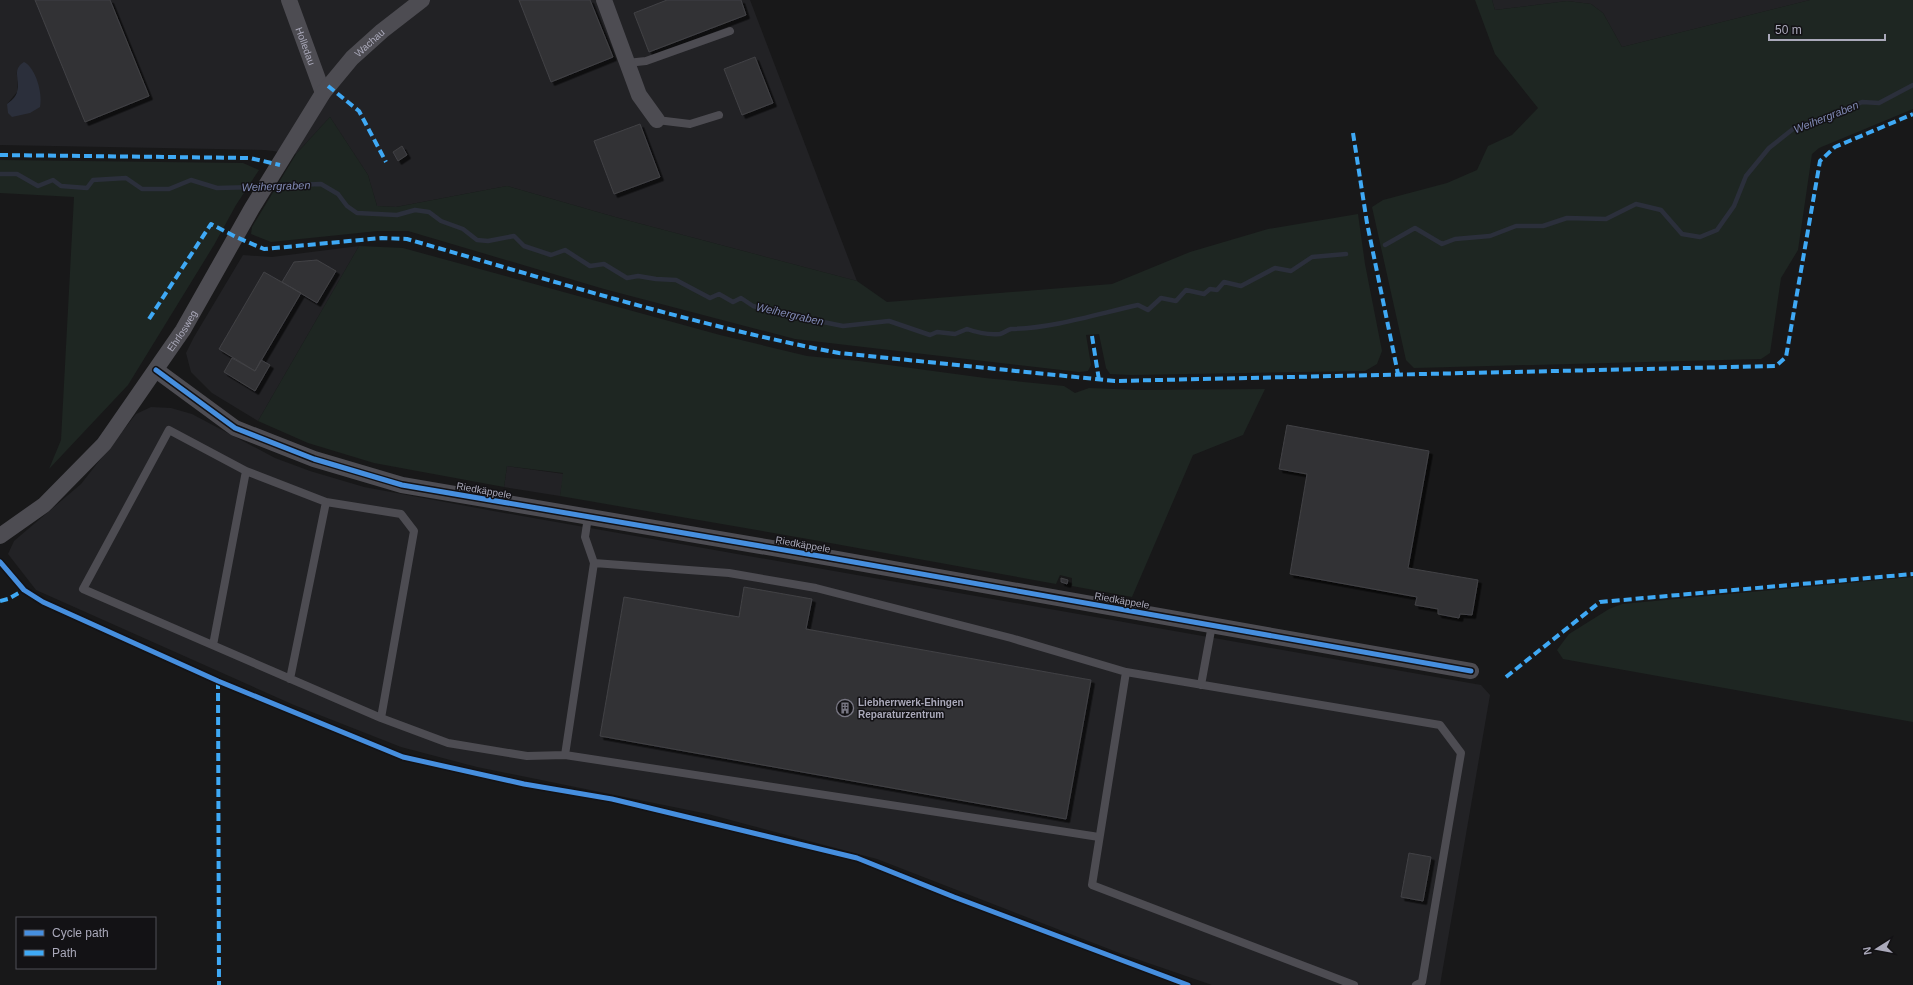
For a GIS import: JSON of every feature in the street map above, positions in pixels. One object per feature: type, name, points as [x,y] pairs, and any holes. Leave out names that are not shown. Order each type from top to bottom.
[{"type":"street","name":"Holledau","points":[[288,0],[323,93]]},
{"type":"street","name":"Wachau","points":[[323,93],[352,58],[382,31],[422,0]]},
{"type":"street","points":[[604,0],[639,95],[657,120]]},
{"type":"street","name":"Ehrlosweg","points":[[0,536],[44,505],[104,444],[183,330],[252,208],[323,93]]},
{"type":"street","name":"Riedkäppele","points":[[156,370],[235,428],[314,459],[402,485],[1471,671]]},
{"type":"lane","points":[[627,63],[646,61],[730,31]]},
{"type":"lane","points":[[657,120],[690,124],[718,114]]},
{"type":"lane","points":[[381,718],[414,531],[401,514],[326,502],[246,471],[169,430],[84,589],[381,718],[448,743],[527,756],[565,755],[1099,837]]},
{"type":"lane","points":[[213,646],[246,471]]},
{"type":"lane","points":[[290,679],[326,502]]},
{"type":"lane","points":[[565,755],[594,563],[585,537],[588,517]]},
{"type":"lane","points":[[594,563],[729,573],[816,588],[1011,638],[1126,672],[1440,725],[1461,753],[1422,982],[1416,985]]},
{"type":"lane","points":[[1201,685],[1212,625]]},
{"type":"lane","points":[[1126,672],[1092,885],[1354,985]]},
{"type":"shaded area","points":[[0,0],[750,0],[857,281],[615,217],[507,186],[396,207],[377,206],[368,175],[330,117],[296,154],[265,150],[0,145]],"holes":[[[16,71],[30,113],[7,104],[17,92],[18,79]]]},
{"type":"shaded area","points":[[1475,0],[1492,0],[1495,10],[1567,1],[1591,4],[1603,13],[1622,47],[1810,0],[1913,0],[1913,109],[1819,148],[1812,154],[1798,250],[1781,278],[1770,353],[1761,359],[1414,368],[1406,360],[1372,207],[1383,200],[1447,183],[1477,170],[1488,146],[1512,135],[1538,108],[1495,54]]},
{"type":"shaded area","points":[[1492,0],[1810,0],[1622,47],[1603,13],[1591,4],[1567,1],[1495,10]]},
{"type":"shaded area","points":[[330,117],[368,175],[377,206],[396,207],[507,186],[615,217],[857,281],[887,302],[1112,284],[1190,252],[1268,229],[1358,214],[1365,264],[1382,351],[1377,364],[1365,371],[1131,375],[1110,374],[1106,368],[1099,334],[1086,335],[1091,365],[1088,371],[1079,372],[795,339],[604,289],[408,231],[378,231],[271,242],[251,234],[252,227],[296,154]]},
{"type":"shaded area","points":[[0,160],[243,163],[259,170],[236,205],[214,245],[128,385],[49,469],[61,440],[74,197],[0,193]]},
{"type":"shaded area","points":[[359,246],[258,421],[212,393],[191,372],[186,353],[243,255],[272,257]]},
{"type":"shaded area","points":[[359,246],[403,248],[720,335],[807,356],[859,361],[985,378],[1064,386],[1075,393],[1089,388],[1139,390],[1265,389],[1243,435],[1193,455],[1132,597],[1072,586],[1072,578],[1060,575],[1056,584],[560,496],[563,473],[507,466],[504,487],[374,463],[308,443],[258,421]]},
{"type":"shaded area","points":[[151,407],[171,408],[192,414],[275,458],[310,471],[364,487],[1481,685],[1490,695],[1440,985],[1212,985],[1122,954],[877,859],[708,814],[477,767],[401,747],[294,705],[36,590],[8,554],[14,541],[81,484],[136,414]]},
{"type":"shaded area","points":[[507,466],[564,474],[560,496],[504,487]]},
{"type":"shaded area","points":[[1913,577],[1913,722],[1563,659],[1557,650],[1569,634],[1609,609],[1622,604]]},
{"type":"water","points":[[24,62],[32,70],[38,82],[41,102],[40,107],[30,113],[12,117],[8,113],[7,104],[16,94],[18,87],[18,68]]},
{"type":"building","points":[[35,0],[110,0],[149,96],[85,122]]},
{"type":"building","points":[[519,0],[590,0],[613,57],[551,82]]},
{"type":"building","points":[[667,0],[741,0],[746,15],[649,52],[634,13]]},
{"type":"building","points":[[755,57],[773,103],[742,115],[724,69]]},
{"type":"building","points":[[640,124],[660,177],[614,194],[594,141]]},
{"type":"building","points":[[402,146],[407,155],[398,161],[393,152]]},
{"type":"building","points":[[317,260],[336,271],[317,303],[282,282],[294,262]]},
{"type":"building","points":[[264,272],[301,293],[255,371],[219,349]]},
{"type":"building","points":[[232,358],[255,371],[261,360],[270,365],[255,391],[224,372]]},
{"type":"building","points":[[1287,425],[1429,451],[1408,568],[1478,580],[1472,615],[1460,614],[1459,618],[1438,614],[1438,609],[1415,605],[1417,597],[1290,574],[1307,474],[1279,469]]},
{"type":"building","points":[[1061,578],[1068,580],[1067,584],[1061,582]]},
{"type":"building","name":"Liebherrwerk-Ehingen Reparaturzentrum","points":[[744,587],[812,599],[806,629],[1091,680],[1066,819],[600,736],[624,597],[739,617]]},
{"type":"building","points":[[1409,853],[1431,857],[1423,901],[1401,897]]},
{"type":"waterway","name":"Weihergraben","points":[[1385,245],[1415,228],[1442,244],[1455,239],[1490,236],[1516,226],[1543,226],[1567,218],[1606,219],[1636,204],[1661,210],[1682,234],[1700,237],[1717,230],[1734,206],[1746,176],[1769,148],[1793,129],[1843,111],[1862,102],[1879,103],[1913,85]]},
{"type":"waterway","name":"Weihergraben","points":[[0,174],[17,174],[38,186],[53,180],[61,186],[87,188],[93,180],[126,178],[142,189],[169,189],[191,180],[217,188],[260,187]]},
{"type":"waterway","name":"Weihergraben","points":[[270,186],[321,184],[338,194],[347,206],[357,213],[397,215],[415,210],[429,212],[441,221],[463,229],[477,240],[488,241],[514,236],[524,246],[551,255],[565,250],[590,266],[604,264],[627,278],[638,276],[676,280],[710,298],[719,294],[733,302],[741,298],[753,306],[778,313],[843,326],[889,321],[930,335],[937,332],[955,334],[967,329],[975,332],[1000,334],[1011,329],[1043,326],[1075,320],[1138,305],[1148,310],[1161,298],[1176,301],[1186,290],[1204,294],[1210,289],[1217,290],[1224,282],[1241,286],[1275,268],[1291,271],[1312,257],[1346,254]]},
{"type":"marked path","points":[[328,86],[359,111],[386,162]]},
{"type":"marked path","points":[[149,319],[211,224],[264,249],[382,238],[407,239],[622,301],[784,342],[839,353],[1115,381],[1776,366],[1786,357],[1820,161],[1835,147],[1913,114]]},
{"type":"marked path","points":[[1353,133],[1367,223],[1398,374]]},
{"type":"marked path","points":[[0,155],[250,158],[280,165]]},
{"type":"marked path","points":[[1092,336],[1099,380]]},
{"type":"marked path","points":[[1506,677],[1600,602],[1913,574]]},
{"type":"marked path","points":[[0,601],[8,599],[24,590]]},
{"type":"marked path","points":[[218,681],[219,985]]},
{"type":"cycle path","points":[[156,370],[235,428],[314,459],[402,485],[831,558],[1471,671]]},
{"type":"cycle path","points":[[0,562],[24,590],[43,602],[218,681],[403,757],[524,784],[612,799],[857,858],[954,897],[1188,985]]},
{"type":"place","name":"Liebherrwerk-Ehingen Reparaturzentrum","points":[[845,708]]}]
